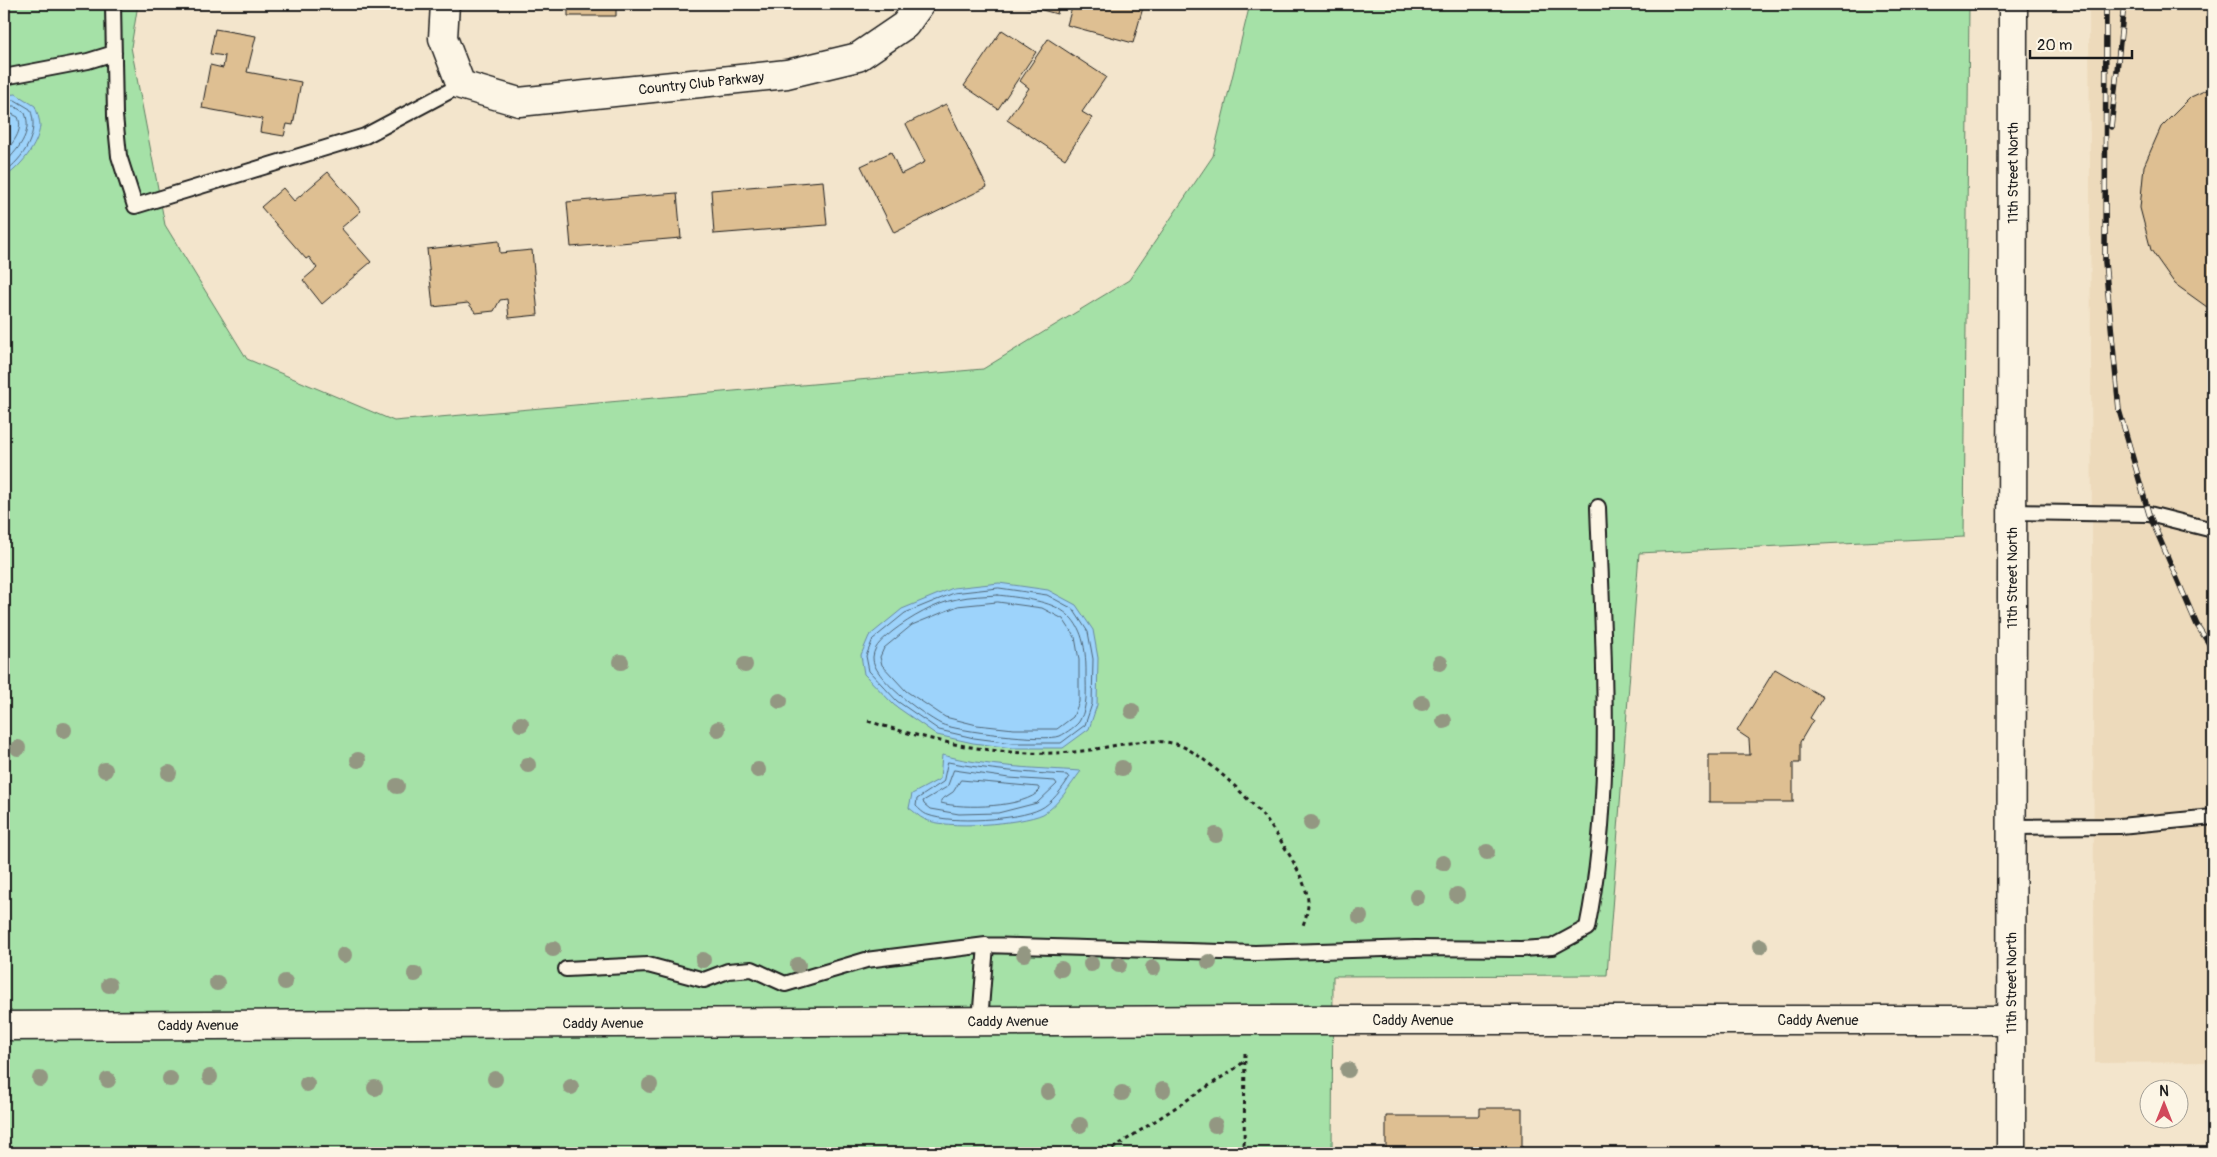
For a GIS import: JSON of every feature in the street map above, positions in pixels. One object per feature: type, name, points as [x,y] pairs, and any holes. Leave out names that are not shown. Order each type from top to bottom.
[{"type":"street","points":[[445,4],[443,38],[461,85]]},
{"type":"street","name":"Country Club Parkway","points":[[461,85],[519,102],[787,74],[858,58],[905,25],[920,4]]},
{"type":"street","name":"11th Street North","points":[[2011,1153],[2013,4]]},
{"type":"street","name":"Caddy Avenue","points":[[4,1026],[1247,1020],[2011,1020]]},
{"type":"lane","points":[[113,4],[115,116],[119,156],[135,206],[365,136],[461,85]]},
{"type":"lane","points":[[4,77],[88,61],[114,53]]},
{"type":"lane","points":[[566,969],[648,965],[704,980],[728,972],[752,969],[785,984],[866,960],[986,945],[1254,953],[1415,948],[1521,949],[1552,946],[1587,928],[1602,834],[1604,755],[1598,507]]},
{"type":"lane","points":[[2012,512],[2149,514],[2213,530]]},
{"type":"lane","points":[[2012,827],[2120,826],[2213,816]]},
{"type":"lane","points":[[980,1021],[986,945]]},
{"type":"path","points":[[868,721],[940,742],[980,749],[1027,753],[1072,752],[1138,742],[1178,744],[1197,754],[1248,800],[1272,827],[1290,858],[1308,896],[1308,910],[1305,920],[1302,928],[1297,932]]},
{"type":"path","points":[[1244,1153],[1244,1061],[1247,1020]]},
{"type":"path","points":[[1106,1153],[1244,1061]]},
{"type":"shaded area","points":[[2089,4],[2213,4],[2213,1062],[2095,1063]]},
{"type":"green space","points":[[4,4],[138,4],[131,47],[165,225],[247,359],[394,421],[983,369],[1129,280],[1213,156],[1250,4],[1969,4],[1964,537],[1639,553],[1607,975],[1333,976],[1332,1153],[4,1153]]},
{"type":"water","points":[[16,94],[35,106],[40,126],[39,134],[27,155],[4,178],[4,95]]},
{"type":"water","points":[[999,583],[1048,590],[1076,605],[1093,630],[1098,658],[1097,705],[1089,729],[1063,748],[1013,748],[973,743],[937,735],[894,705],[864,674],[861,655],[869,636],[902,609],[953,588]]},
{"type":"water","points":[[942,755],[994,765],[1081,771],[1059,801],[1043,814],[1018,821],[1001,823],[948,824],[924,819],[909,808],[912,794],[940,779]]},
{"type":"building","points":[[568,4],[616,4],[616,16],[568,16]]},
{"type":"building","points":[[1020,4],[1059,4],[1057,14]]},
{"type":"building","points":[[1073,4],[1144,4],[1133,43],[1067,25]]},
{"type":"building","points":[[215,29],[256,36],[247,72],[301,82],[293,125],[287,124],[284,136],[260,132],[262,119],[202,108],[210,65],[223,68],[225,56],[210,54]]},
{"type":"building","points":[[1002,30],[1036,52],[998,109],[964,86]]},
{"type":"building","points":[[1048,39],[1106,77],[1082,112],[1092,118],[1065,159],[1007,120],[1029,88],[1020,81]]},
{"type":"building","points":[[2213,87],[2213,309],[2207,307],[2175,284],[2151,250],[2140,208],[2144,166],[2161,127],[2191,97]]},
{"type":"building","points":[[946,104],[987,187],[894,233],[861,166],[891,152],[901,174],[925,162],[906,124]]},
{"type":"building","points":[[328,172],[361,211],[341,228],[371,262],[322,304],[303,280],[317,268],[309,257],[306,259],[261,207],[283,188],[294,201]]},
{"type":"building","points":[[823,181],[827,225],[714,234],[711,190]]},
{"type":"building","points":[[677,193],[681,238],[571,247],[567,202]]},
{"type":"building","points":[[499,241],[500,253],[532,250],[538,315],[509,318],[507,299],[500,300],[494,311],[476,313],[468,303],[433,307],[427,249]]},
{"type":"building","points":[[1775,669],[1823,697],[1810,718],[1813,720],[1800,742],[1800,763],[1793,763],[1793,802],[1709,802],[1709,755],[1750,755],[1749,739],[1737,731]]},
{"type":"building","points":[[1480,1108],[1522,1108],[1522,1153],[1386,1153],[1386,1116],[1480,1116]]},
{"type":"railway","points":[[2106,4],[2105,262],[2119,410],[2149,514],[2197,625],[2213,650]]},
{"type":"railway","points":[[2111,127],[2124,4]]}]
